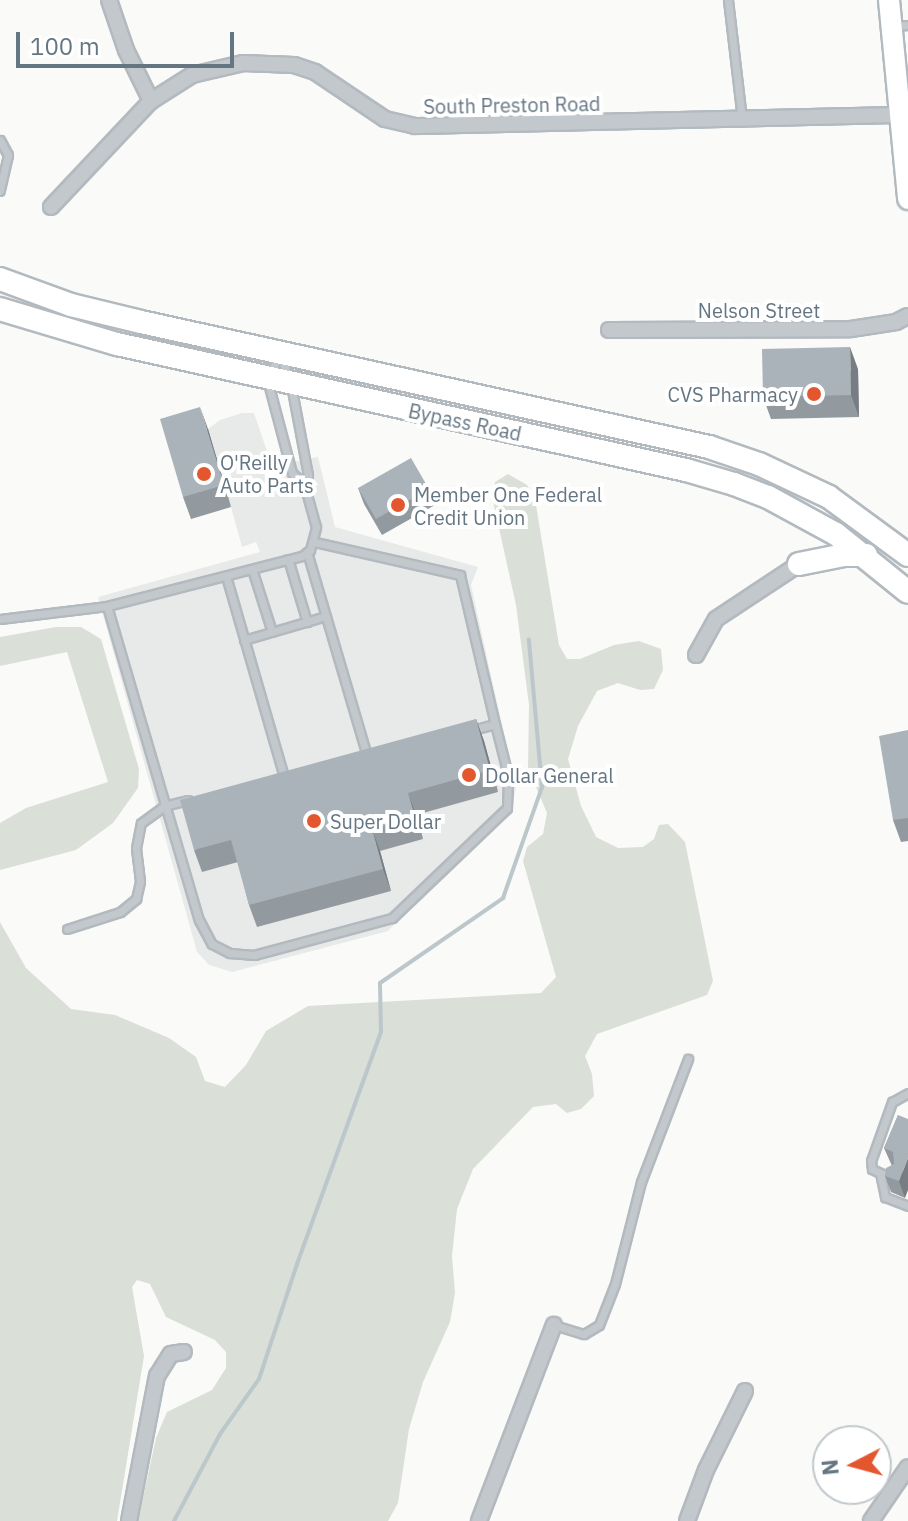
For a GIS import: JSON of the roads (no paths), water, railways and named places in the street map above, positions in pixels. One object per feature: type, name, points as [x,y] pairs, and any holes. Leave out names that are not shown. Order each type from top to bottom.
[{"type":"main road","points":[[889,0],[900,26],[908,199]]},
{"type":"main road","name":"Bypass Road","points":[[0,279],[56,300],[280,353],[709,447],[759,464],[829,497],[908,555]]},
{"type":"main road","points":[[0,288],[56,300]]},
{"type":"main road","name":"Bypass Road","points":[[0,309],[117,344],[291,385],[686,470],[768,497],[805,515],[908,587]]},
{"type":"main road","points":[[799,564],[811,546],[812,536],[805,515]]},
{"type":"main road","points":[[799,564],[844,555],[866,555]]},
{"type":"street","points":[[109,0],[132,63],[151,101]]},
{"type":"street","name":"South Preston Road","points":[[51,207],[151,101],[192,75],[212,68],[268,62],[315,72],[385,119],[415,126],[742,122],[902,102]]},
{"type":"street","name":"Nelson Street","points":[[609,330],[851,329],[896,322],[908,316]]},
{"type":"street","points":[[696,655],[716,619],[799,564]]},
{"type":"street","points":[[479,1521],[554,1325]]},
{"type":"street","points":[[129,1521],[157,1376],[164,1360],[171,1354],[184,1352]]},
{"type":"street","points":[[687,1521],[706,1470],[745,1391]]},
{"type":"street","points":[[871,1521],[908,1467]]},
{"type":"lane","points":[[728,0],[742,122]]},
{"type":"lane","points":[[0,140],[8,155],[0,191]]},
{"type":"lane","points":[[0,619],[107,606],[307,552],[315,542],[316,527],[304,484],[292,473],[267,379],[280,353]]},
{"type":"lane","points":[[280,353],[291,385],[308,475],[304,484]]},
{"type":"lane","points":[[107,606],[199,920],[212,944],[230,953],[254,955],[392,918],[507,808],[508,775],[460,575],[315,542]]},
{"type":"lane","points":[[307,552],[367,756]]},
{"type":"lane","points":[[288,559],[307,622]]},
{"type":"lane","points":[[252,569],[272,632]]},
{"type":"lane","points":[[226,576],[284,777]]},
{"type":"lane","points":[[244,640],[326,616]]},
{"type":"lane","points":[[465,732],[495,724]]},
{"type":"lane","points":[[353,759],[381,753]]},
{"type":"lane","points":[[270,780],[298,773]]},
{"type":"lane","points":[[67,929],[120,912],[136,899],[140,881],[136,848],[141,823],[164,806],[203,797]]},
{"type":"lane","points":[[554,1325],[584,1334],[599,1325],[609,1304],[645,1170],[688,1059]]},
{"type":"lane","points":[[894,1179],[872,1169],[871,1161],[892,1102],[908,1093]]},
{"type":"lane","points":[[880,1173],[885,1197],[908,1206]]},
{"type":"waterway","points":[[174,1521],[220,1434],[259,1379],[381,1032],[380,983],[503,898],[542,787],[529,640]]},
{"type":"place","name":"CVS Pharmacy","points":[[814,394]]},
{"type":"place","name":"O'Reilly Auto Parts","points":[[204,474]]},
{"type":"place","name":"Member One Federal Credit Union","points":[[398,505]]},
{"type":"place","name":"Dollar General","points":[[469,775]]},
{"type":"place","name":"Super Dollar","points":[[314,821]]}]
